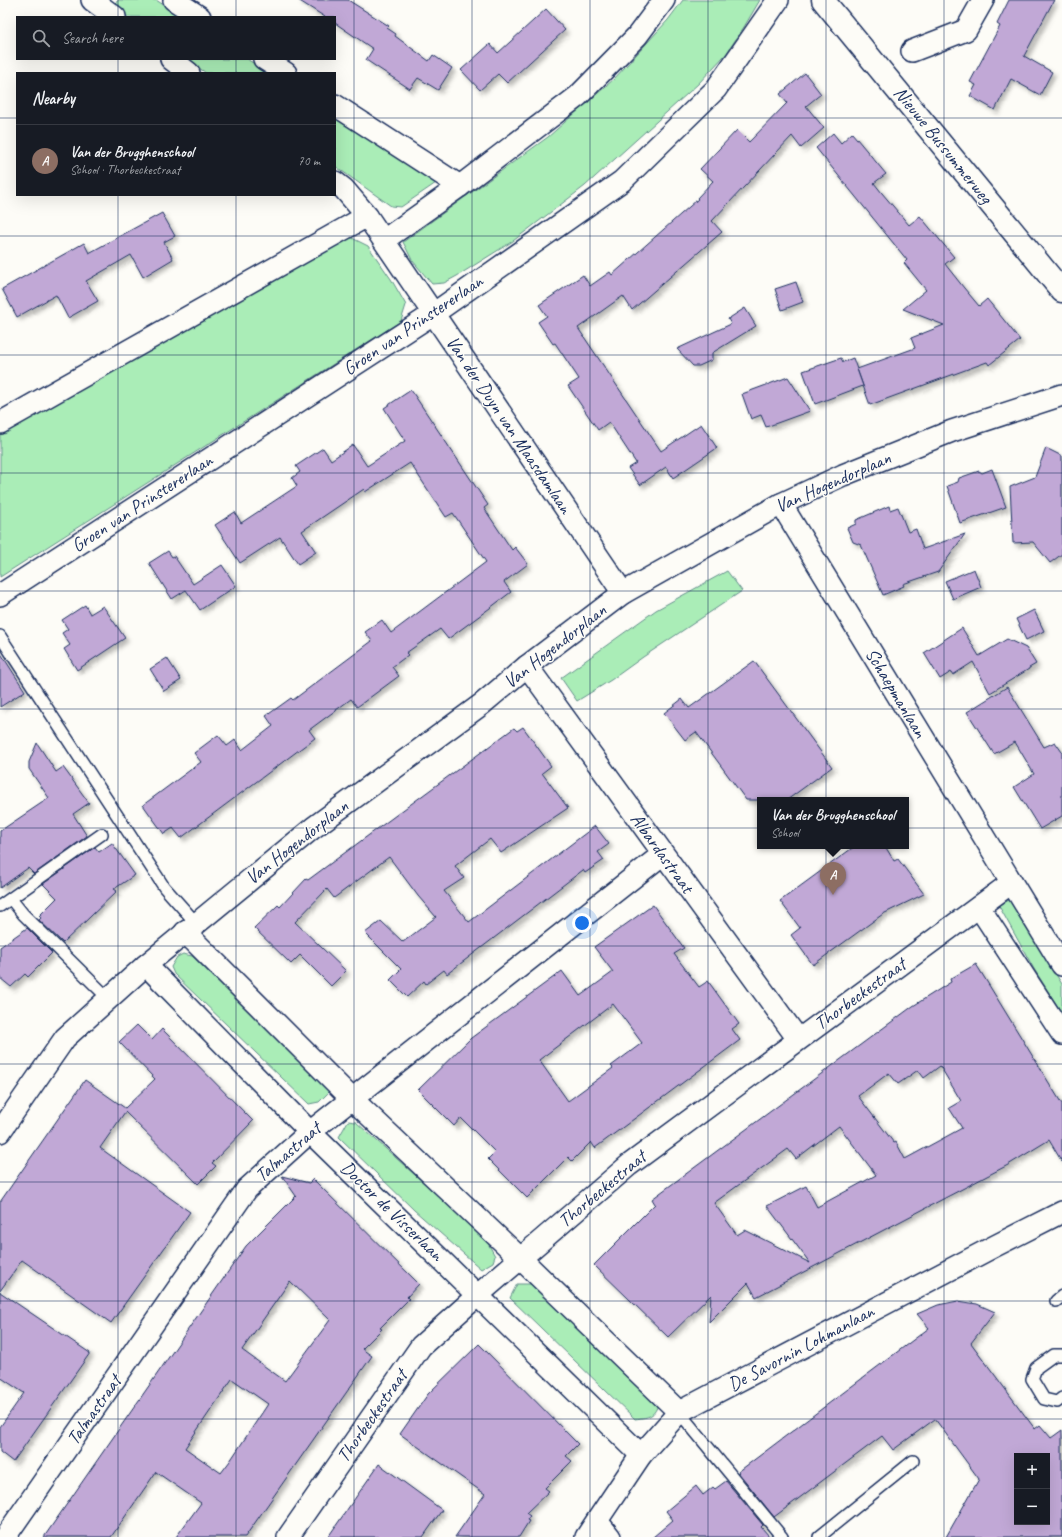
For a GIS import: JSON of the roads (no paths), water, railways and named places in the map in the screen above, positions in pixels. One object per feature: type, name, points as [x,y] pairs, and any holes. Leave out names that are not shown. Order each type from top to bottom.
[{"type":"main road","name":"Nieuwe Bussummerweg","points":[[823,0],[1062,291]]},
{"type":"street","points":[[174,0],[198,16]]},
{"type":"street","points":[[384,240],[460,186],[578,96],[637,36],[664,0]]},
{"type":"street","name":"Groen van Prinstererlaan","points":[[0,595],[433,314],[622,181],[716,89],[778,0]]},
{"type":"street","points":[[912,51],[966,30],[983,0]]},
{"type":"street","points":[[96,1],[114,16]]},
{"type":"street","points":[[172,60],[188,72]]},
{"type":"street","points":[[266,60],[284,72]]},
{"type":"street","points":[[336,106],[460,186]]},
{"type":"street","name":"Van der Duyn van Maasdamlaan","points":[[336,183],[344,189],[367,216],[384,240],[623,593]]},
{"type":"street","points":[[0,423],[367,216]]},
{"type":"street","name":"Van Hogendorplaan","points":[[0,1132],[65,1038],[146,965],[190,927],[313,828],[482,704],[527,666],[623,593],[782,504],[843,475],[952,431],[1062,395]]},
{"type":"street","name":"Schaepmanlaan","points":[[782,504],[1062,965]]},
{"type":"street","name":"Albardastraat","points":[[527,666],[798,1039]]},
{"type":"street","name":"Talmastraat","points":[[5,1537],[248,1189],[310,1132],[663,854]]},
{"type":"street","points":[[1011,883],[979,906],[1062,1034]]},
{"type":"street","name":"Thorbeckestraat","points":[[288,1537],[421,1346],[520,1258],[629,1165],[979,906]]},
{"type":"street","points":[[190,927],[352,1099],[520,1258],[679,1412]]},
{"type":"street","name":"Doctor de Visserlaan","points":[[146,965],[310,1132],[641,1455]]},
{"type":"street","name":"De Savornin Lohmanlaan","points":[[592,1529],[641,1455],[679,1412],[988,1249],[1062,1212]]},
{"type":"street","points":[[592,1529],[610,1537]]},
{"type":"lane","points":[[0,636],[190,927]]},
{"type":"lane","points":[[0,906],[102,834]]},
{"type":"lane","points":[[11,899],[23,914],[109,999]]},
{"type":"lane","points":[[1062,1355],[1054,1355],[1036,1368],[1032,1379],[1044,1399],[1057,1402],[1062,1398]]},
{"type":"lane","points":[[679,1412],[782,1537]]},
{"type":"lane","points":[[819,1537],[913,1461]]},
{"type":"place","name":"Van der Brugghenschool","points":[[833,895]]}]
